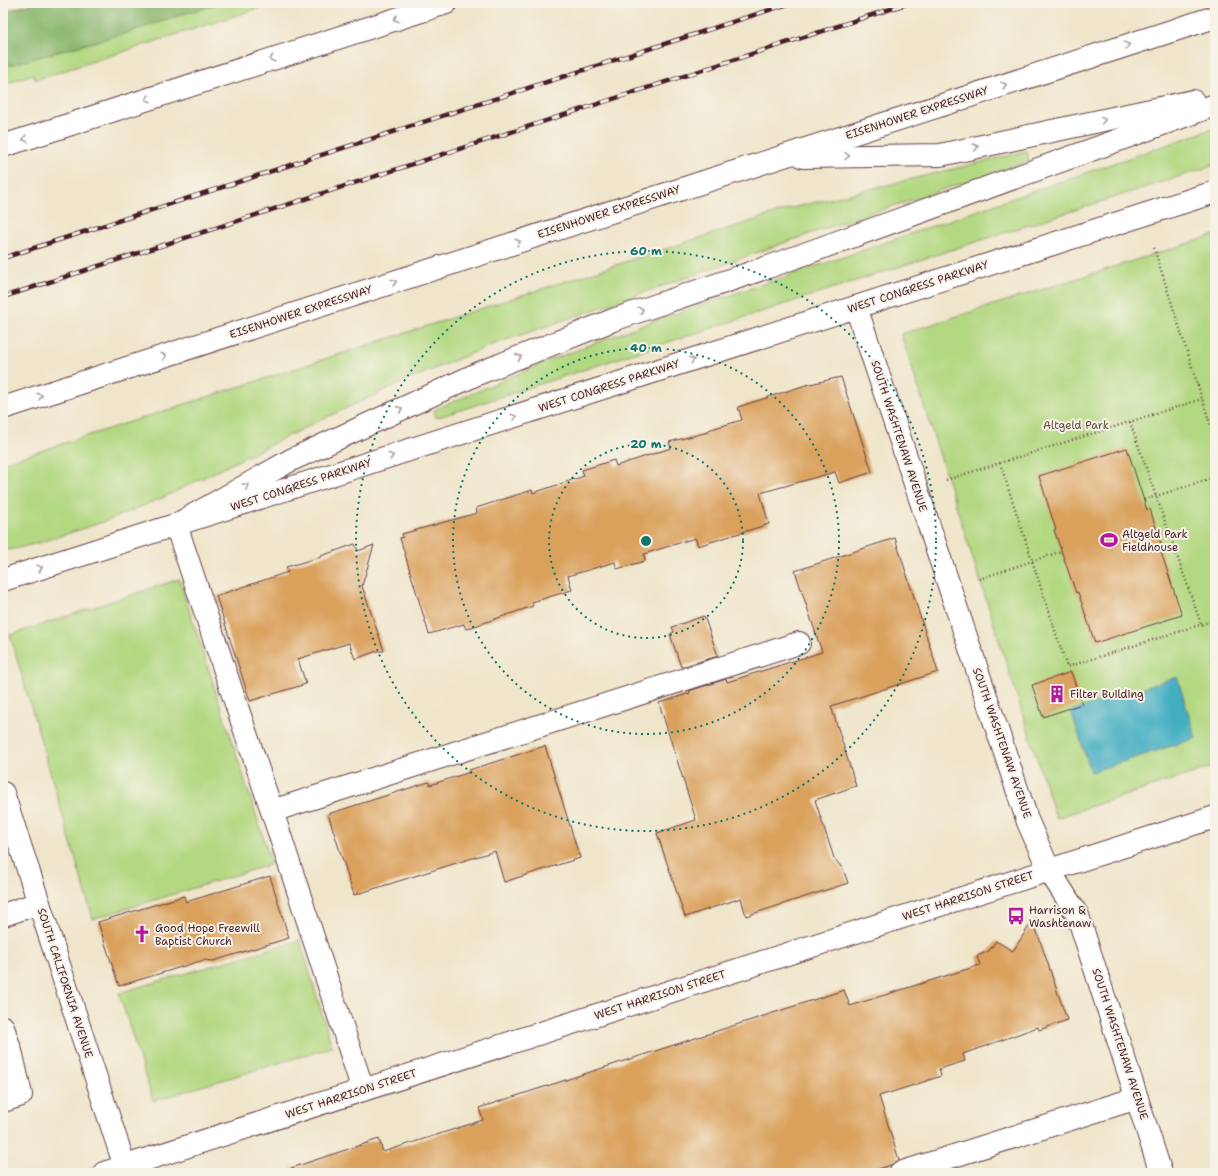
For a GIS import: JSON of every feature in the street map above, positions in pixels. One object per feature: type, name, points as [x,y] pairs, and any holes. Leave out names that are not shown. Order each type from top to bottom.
[{"type":"main road","points":[[3,146],[446,3]]},
{"type":"main road","name":"EISENHOWER EXPRESSWAY","points":[[3,408],[1215,17]]},
{"type":"main road","points":[[780,157],[940,155],[1215,96]]},
{"type":"main road","points":[[363,1090],[176,525],[292,460],[484,371],[613,320],[774,265],[1215,105]]},
{"type":"main road","name":"WEST CONGRESS PARKWAY","points":[[3,580],[1215,192]]},
{"type":"main road","name":"SOUTH WASHTENAW AVENUE","points":[[856,307],[1028,822],[1049,870],[1078,916],[1161,1173]]},
{"type":"main road","points":[[272,812],[800,643]]},
{"type":"main road","name":"SOUTH CALIFORNIA AVENUE","points":[[3,793],[126,1170]]},
{"type":"main road","name":"WEST HARRISON STREET","points":[[104,1173],[126,1170],[363,1090],[1215,817]]},
{"type":"main road","points":[[3,915],[39,904]]},
{"type":"main road","points":[[3,1027],[7,1057],[21,1095],[3,1100]]},
{"type":"main road","points":[[900,1173],[1137,1098]]},
{"type":"path","points":[[1154,248],[1215,438]]},
{"type":"path","points":[[946,480],[1202,399]]},
{"type":"path","points":[[1130,422],[1201,624]]},
{"type":"path","points":[[1000,463],[1067,667],[1215,620]]},
{"type":"path","points":[[1144,500],[1215,477]]},
{"type":"path","points":[[979,579],[1062,551]]},
{"type":"green space","points":[[38,3],[275,3],[35,80],[33,74],[3,85],[3,12]]},
{"type":"green space","points":[[38,3],[222,3],[123,34],[3,67],[3,12]]},
{"type":"green space","points":[[1215,128],[1215,165],[436,418],[434,410],[543,363],[642,325]]},
{"type":"green space","points":[[1027,151],[1029,161],[815,232],[492,345],[405,381],[327,417],[162,498],[106,521],[42,542],[10,550],[3,549],[3,463],[792,208]]},
{"type":"green space","name":"Altgeld Park","points":[[1215,235],[1215,766],[1056,818],[901,334]]},
{"type":"green space","points":[[179,579],[272,864],[93,919],[10,635]]},
{"type":"green space","points":[[300,940],[332,1047],[153,1101],[119,993]]},
{"type":"water","points":[[1177,677],[1196,738],[1091,772],[1071,711]]},
{"type":"building","points":[[841,377],[872,472],[839,483],[835,472],[760,493],[769,524],[698,546],[695,538],[644,554],[645,561],[617,569],[615,562],[568,576],[572,590],[532,602],[533,606],[466,629],[464,624],[429,634],[400,538],[403,537],[402,534],[477,513],[476,508],[532,490],[533,493],[584,476],[582,470],[614,460],[616,466],[671,448],[669,442],[708,432],[708,430],[742,420],[738,407],[806,385]]},
{"type":"building","name":"Altgeld Park Fieldhouse","points":[[1127,448],[1147,510],[1150,509],[1163,550],[1161,552],[1182,615],[1095,643],[1078,592],[1076,593],[1054,530],[1056,530],[1039,476]]},
{"type":"building","points":[[895,538],[938,672],[831,706],[856,786],[815,800],[834,858],[843,869],[848,883],[746,916],[741,898],[685,917],[657,833],[696,820],[659,703],[726,679],[727,682],[822,652],[795,571]]},
{"type":"building","points":[[355,544],[358,551],[374,545],[362,586],[384,651],[377,651],[355,659],[349,643],[298,659],[306,684],[250,701],[216,596],[288,572],[286,567],[321,557]]},
{"type":"building","points":[[704,616],[718,656],[681,667],[670,634],[674,632],[672,627]]},
{"type":"building","name":"Filter Building","points":[[1071,672],[1082,704],[1043,717],[1032,685]]},
{"type":"building","points":[[545,746],[580,858],[504,882],[495,851],[354,895],[328,814],[429,782],[430,785],[470,772],[469,770]]},
{"type":"building","points":[[270,876],[289,938],[213,961],[204,960],[119,986],[98,922],[184,896],[186,902]]},
{"type":"building","points":[[1033,920],[1067,1020],[1039,1030],[1038,1027],[963,1054],[965,1061],[939,1069],[941,1076],[879,1096],[899,1160],[891,1165],[865,1173],[292,1173],[291,1168],[379,1139],[383,1152],[483,1120],[479,1108],[844,990],[850,1006],[980,965],[977,956],[989,951],[996,941],[1013,951]]},
{"type":"railway","points":[[3,258],[791,3]]},
{"type":"railway","points":[[3,297],[909,3]]},
{"type":"place","name":"Altgeld Park Fieldhouse","points":[[1109,540]]},
{"type":"place","name":"Filter Building","points":[[1057,694]]},
{"type":"place","name":"Harrison & Washtenaw","points":[[1016,916]]},
{"type":"place","name":"Good Hope Freewill Baptist Church","points":[[142,934]]}]
